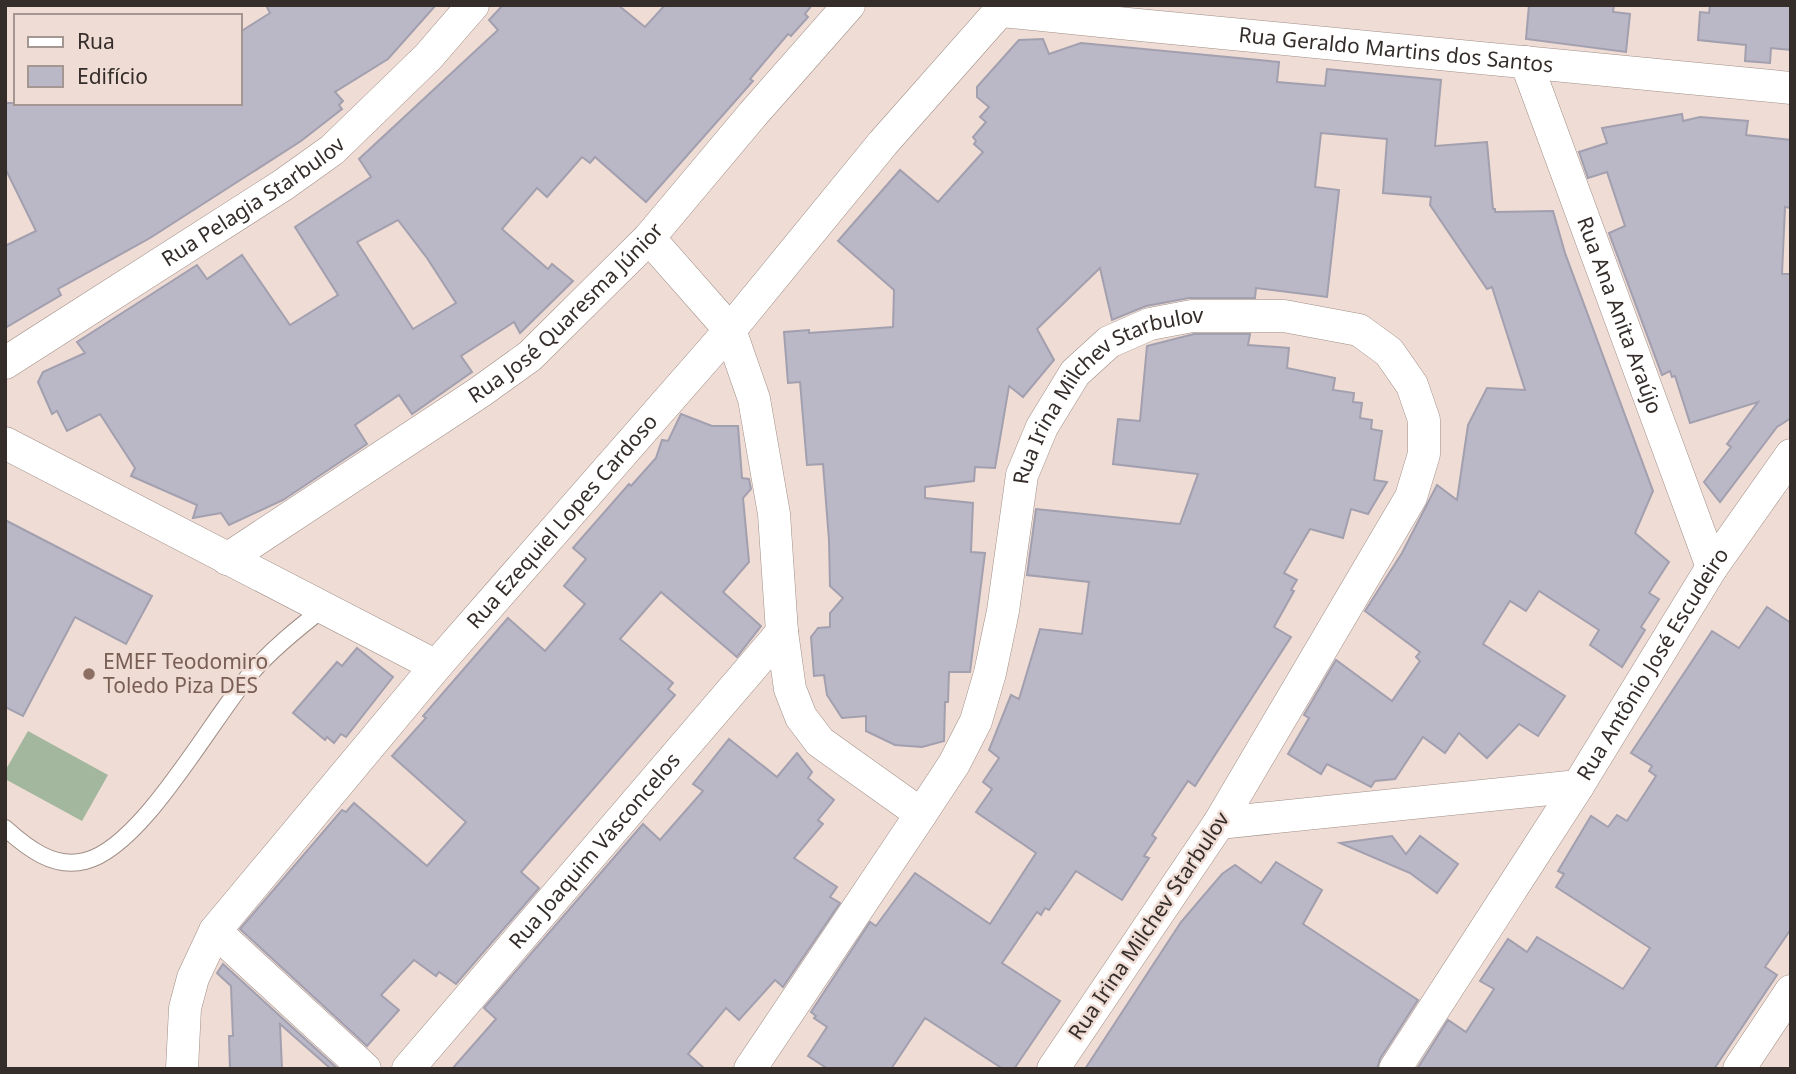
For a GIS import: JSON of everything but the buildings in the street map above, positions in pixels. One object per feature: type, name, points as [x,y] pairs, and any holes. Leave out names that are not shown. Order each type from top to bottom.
[{"type":"street","name":"Rua Pelagia Starbulov","points":[[5,363],[283,185],[332,150],[428,57],[473,5]]},
{"type":"street","name":"Rua José Quaresma Júnior","points":[[227,558],[480,392],[530,356],[649,238],[849,5]]},
{"type":"street","name":"Rua Geraldo Martins dos Santos","points":[[1003,8],[1393,52],[1791,88]]},
{"type":"street","name":"Rua Ezequiel Lopes Cardoso","points":[[182,1069],[185,1008],[193,978],[215,931],[436,666],[730,330],[883,144],[1003,8]]},
{"type":"street","name":"Rua Ana Anita Araújo","points":[[1526,62],[1712,568]]},
{"type":"street","points":[[649,238],[730,330],[754,399],[774,514],[782,632],[790,689],[801,717],[820,742],[921,814],[750,1069]]},
{"type":"street","name":"Rua Irina Milchev Starbulov","points":[[921,814],[954,764],[976,721],[990,673],[1003,611],[1022,475],[1042,426],[1075,373],[1109,342],[1150,324],[1192,316],[1284,316],[1359,330],[1389,352],[1412,385],[1424,420],[1424,454],[1411,497],[1219,823],[1053,1069]]},
{"type":"street","points":[[5,443],[436,666]]},
{"type":"street","name":"Rua Antônio José Escudeiro","points":[[1219,823],[1578,786],[1712,568],[1791,455]]},
{"type":"street","name":"Rua Joaquim Vasconcelos","points":[[408,1069],[782,632]]},
{"type":"street","points":[[1395,1069],[1578,786]]},
{"type":"street","points":[[215,931],[365,1069]]},
{"type":"street","points":[[1739,1069],[1791,991]]},
{"type":"lane","points":[[5,828],[33,850],[52,860],[72,863],[101,855],[122,841],[153,807],[251,673],[279,645],[324,608]]},
{"type":"green space","points":[[28,731],[108,775],[82,821],[5,779],[5,771]]},
{"type":"place","name":"EMEF Teodomiro Toledo Piza DES","points":[[89,674]]}]
